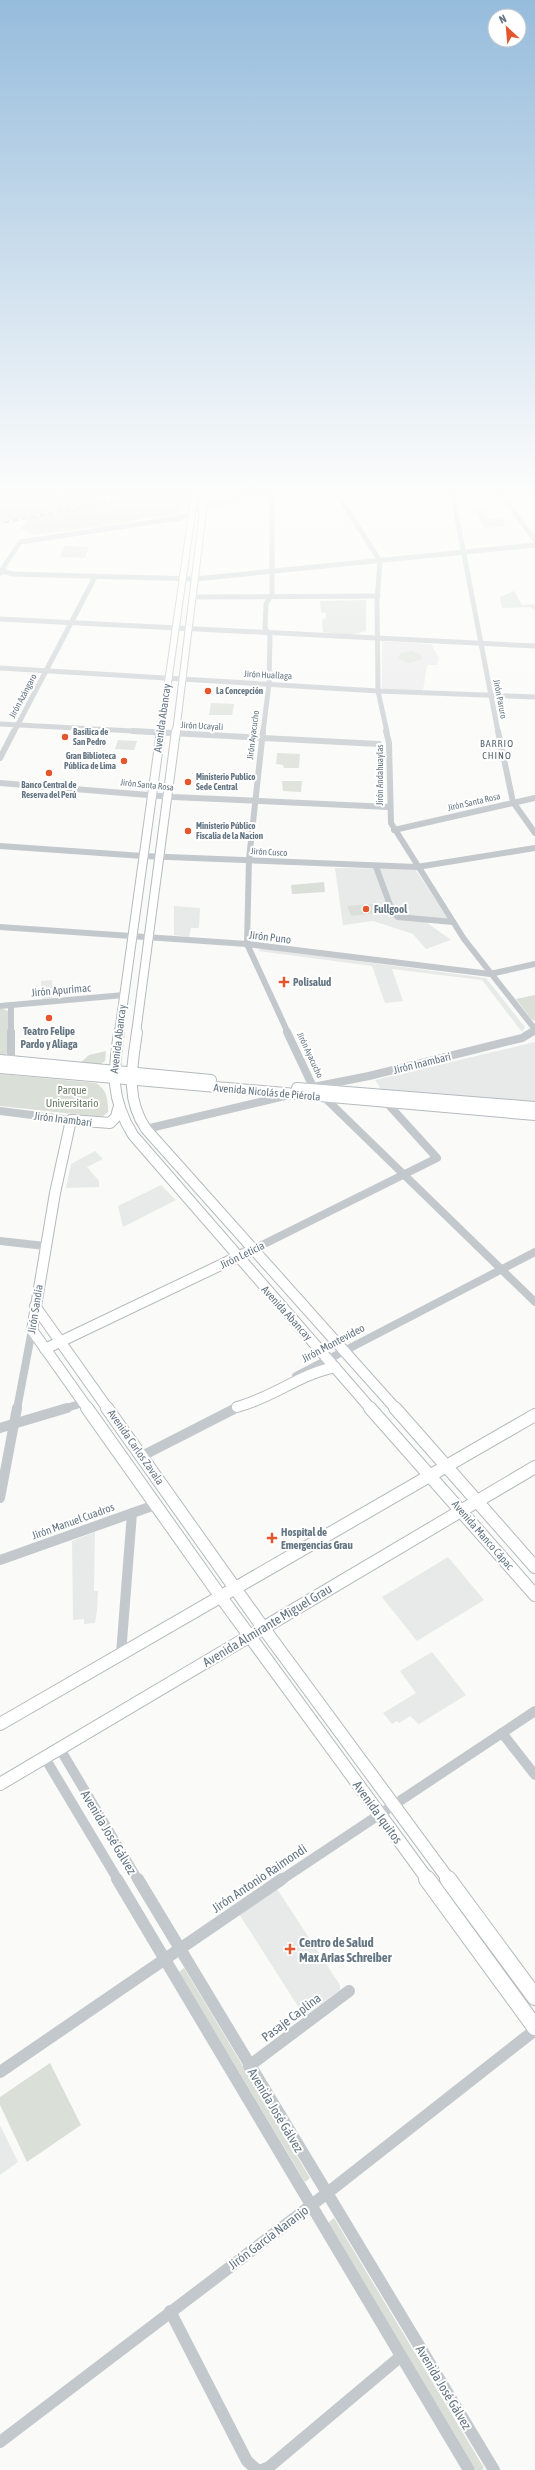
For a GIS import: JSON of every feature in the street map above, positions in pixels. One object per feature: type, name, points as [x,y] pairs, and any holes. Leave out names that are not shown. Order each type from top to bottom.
[{"type":"main road","name":"Avenida Abancay","points":[[178,607],[114,1074],[114,1094],[118,1109],[134,1135],[237,1257],[432,1477]]},
{"type":"main road","name":"Avenida Abancay","points":[[191,607],[168,797],[130,1076],[132,1103],[146,1129],[447,1469]]},
{"type":"main road","name":"Avenida Nicolás de Piérola","points":[[0,1060],[290,1094],[535,1115]]},
{"type":"main road","name":"Avenida Nicolás de Piérola","points":[[0,1068],[114,1074]]},
{"type":"main road","name":"Avenida Nicolás de Piérola","points":[[130,1076],[311,1088],[535,1107]]},
{"type":"main road","name":"Jirón Inambari","points":[[71,1120],[110,1122],[116,1117],[118,1109]]},
{"type":"main road","name":"Jirón Sandía","points":[[32,1330],[45,1246],[71,1120]]},
{"type":"main road","name":"Jirón Leticia","points":[[45,1349],[252,1250]]},
{"type":"main road","name":"Avenida Carlos Zavala","points":[[35,1306],[237,1590]]},
{"type":"main road","name":"Avenida Carlos Zavala","points":[[32,1330],[222,1599]]},
{"type":"main road","points":[[237,1407],[254,1404],[332,1363]]},
{"type":"main road","points":[[0,1724],[121,1654],[222,1599],[447,1469],[535,1416]]},
{"type":"main road","points":[[103,1431],[119,1424]]},
{"type":"main road","name":"Avenida Almirante Miguel Grau","points":[[0,1784],[60,1749],[261,1624],[458,1506],[535,1467]]},
{"type":"main road","name":"Avenida Manco Cápac","points":[[447,1469],[535,1567]]},
{"type":"main road","name":"Avenida Manco Cápac","points":[[432,1477],[535,1595]]},
{"type":"main road","points":[[169,1524],[184,1516]]},
{"type":"main road","name":"Avenida Iquitos","points":[[237,1590],[535,1997]]},
{"type":"main road","name":"Avenida Iquitos","points":[[222,1599],[535,2028]]},
{"type":"street","name":"Jirón Azángaro","points":[[0,758],[79,607]]},
{"type":"street","name":"Jirón Ayacucho","points":[[266,607],[265,628],[270,636],[269,684],[254,799],[249,859],[247,944],[311,1088]]},
{"type":"street","name":"Jirón Andahuaylas","points":[[378,607],[378,691],[389,807],[394,830],[453,922],[490,974],[534,1028]]},
{"type":"street","name":"Jirón Paruro","points":[[475,607],[490,695],[513,802],[535,833]]},
{"type":"street","points":[[0,619],[535,646]]},
{"type":"street","name":"Jirón Huallaga","points":[[0,668],[378,691],[535,697]]},
{"type":"street","name":"Jirón Ucayali","points":[[0,724],[262,739],[384,744]]},
{"type":"street","name":"Jirón Santa Rosa","points":[[0,783],[168,797],[254,799],[389,807]]},
{"type":"street","name":"Jirón Santa Rosa","points":[[394,830],[535,798]]},
{"type":"street","name":"Jirón Cusco","points":[[0,846],[143,856],[249,859],[376,867],[417,867],[535,848]]},
{"type":"street","points":[[376,867],[393,913],[398,917],[453,922]]},
{"type":"street","name":"Jirón Puno","points":[[0,927],[247,944],[490,974],[535,964]]},
{"type":"street","name":"Jirón Apurímac","points":[[0,1006],[124,995]]},
{"type":"street","points":[[11,1005],[11,1061]]},
{"type":"street","name":"Jirón Inambari","points":[[311,1088],[369,1076],[522,1038],[531,1033],[534,1028]]},
{"type":"street","points":[[146,1129],[290,1094]]},
{"type":"street","points":[[324,1097],[403,1176],[535,1302]]},
{"type":"street","name":"Jirón Leticia","points":[[252,1250],[437,1158],[387,1103]]},
{"type":"street","name":"Jirón Inambari","points":[[0,1111],[71,1120]]},
{"type":"street","points":[[0,1241],[45,1246]]},
{"type":"street","name":"Jirón Montevideo","points":[[332,1363],[344,1351],[535,1252]]},
{"type":"street","name":"Jirón Sandía","points":[[0,1498],[32,1330]]},
{"type":"street","points":[[0,1428],[83,1403]]},
{"type":"street","points":[[142,1456],[237,1407]]},
{"type":"street","name":"Jirón Manuel Cuadros","points":[[0,1560],[155,1504]]},
{"type":"street","points":[[121,1654],[132,1513]]},
{"type":"street","name":"Jirón Antonio Raimondi","points":[[0,2072],[164,1958],[535,1711]]},
{"type":"street","points":[[502,1733],[535,1775]]},
{"type":"street","name":"Avenida José Gálvez","points":[[60,1749],[326,2194],[494,2470]]},
{"type":"street","name":"Avenida José Gálvez","points":[[45,1758],[400,2357],[469,2470]]},
{"type":"street","name":"Pasaje Caplina","points":[[249,2066],[349,1991]]},
{"type":"street","name":"Jirón García Naranjo","points":[[0,2442],[170,2311],[326,2194],[535,2028]]},
{"type":"street","points":[[170,2311],[248,2461],[257,2470]]},
{"type":"street","points":[[262,2470],[269,2466],[400,2357]]},
{"type":"shaded area","points":[[382,641],[431,644],[439,658],[437,665],[427,665],[423,691],[382,689]]},
{"type":"shaded area","points":[[335,868],[415,869],[451,923],[426,922],[451,940],[426,949],[413,934],[373,921],[343,925]]},
{"type":"shaded area","points":[[174,906],[200,908],[199,928],[191,928],[189,937],[174,935]]},
{"type":"shaded area","points":[[262,948],[486,978],[525,1027],[522,1032],[482,980],[392,969],[403,1001],[385,1003],[372,966],[258,951]]},
{"type":"shaded area","points":[[52,980],[53,998],[42,999],[41,981]]},
{"type":"shaded area","points":[[535,1042],[535,1103],[383,1092],[375,1080]]},
{"type":"shaded area","points":[[95,1151],[103,1159],[87,1167],[99,1181],[99,1187],[66,1188],[71,1164]]},
{"type":"shaded area","points":[[161,1185],[176,1200],[123,1227],[118,1206]]},
{"type":"shaded area","points":[[95,1532],[94,1591],[98,1591],[97,1610],[95,1623],[84,1624],[84,1619],[73,1620],[72,1541]]},
{"type":"shaded area","points":[[448,1557],[484,1600],[417,1641],[382,1597]]},
{"type":"shaded area","points":[[432,1652],[466,1695],[419,1724],[410,1716],[399,1723],[397,1721],[392,1724],[383,1713],[416,1693],[400,1671]]},
{"type":"shaded area","name":"Centro de Salud Max Arias Schreiber","points":[[277,1889],[340,1985],[340,1990],[306,2015],[303,2014],[239,1914]]},
{"type":"shaded area","points":[[0,2125],[18,2162],[0,2175]]},
{"type":"green space","points":[[321,607],[366,607],[366,631],[350,635],[323,632],[322,620],[326,618],[326,613],[321,612]]},
{"type":"green space","points":[[412,651],[422,655],[422,659],[409,663],[398,658],[401,653]]},
{"type":"green space","points":[[211,703],[234,704],[232,715],[209,715]]},
{"type":"green space","points":[[118,740],[137,741],[134,750],[115,749]]},
{"type":"green space","points":[[277,753],[300,754],[299,768],[284,768],[283,765],[276,764]]},
{"type":"green space","points":[[282,781],[302,781],[301,792],[283,791]]},
{"type":"green space","points":[[324,882],[325,892],[292,894],[291,885]]},
{"type":"green space","points":[[373,904],[377,913],[351,916],[347,906]]},
{"type":"green space","points":[[535,995],[535,1021],[531,1019],[516,999]]},
{"type":"green space","points":[[0,1008],[8,1011],[8,1053],[0,1057]]},
{"type":"green space","points":[[106,1051],[105,1061],[98,1066],[79,1064],[89,1055]]},
{"type":"green space","name":"Parque Universitario","points":[[0,1074],[96,1083],[105,1092],[108,1103],[108,1112],[102,1117],[0,1106]]},
{"type":"green space","points":[[184,1968],[310,2178],[305,2182],[179,1972]]},
{"type":"green space","points":[[50,2063],[81,2125],[27,2162],[0,2105],[0,2097]]},
{"type":"green space","points":[[334,2218],[484,2468],[482,2470],[476,2470],[328,2223]]},
{"type":"place","name":"La Concepción","points":[[208,691]]},
{"type":"place","name":"Basílica de San Pedro","points":[[65,737]]},
{"type":"place","name":"Gran Biblioteca Pública de Lima","points":[[124,761]]},
{"type":"place","name":"Banco Central de Reserva del Perú","points":[[49,773]]},
{"type":"place","name":"Ministerio Publico Sede Central","points":[[188,782]]},
{"type":"place","name":"Ministerio Público Fiscalia de la Nacion","points":[[188,831]]},
{"type":"place","name":"Fullgool","points":[[366,909]]},
{"type":"place","name":"Polisalud","points":[[284,982]]},
{"type":"place","name":"Teatro Felipe Pardo y Aliaga","points":[[49,1018]]},
{"type":"place","name":"Hospital de Emergencias Grau","points":[[272,1538]]},
{"type":"place","name":"Centro de Salud Max Arias Schreiber","points":[[290,1949]]},
{"type":"district","name":"BARRIO CHINO","points":[[497,748]]}]
